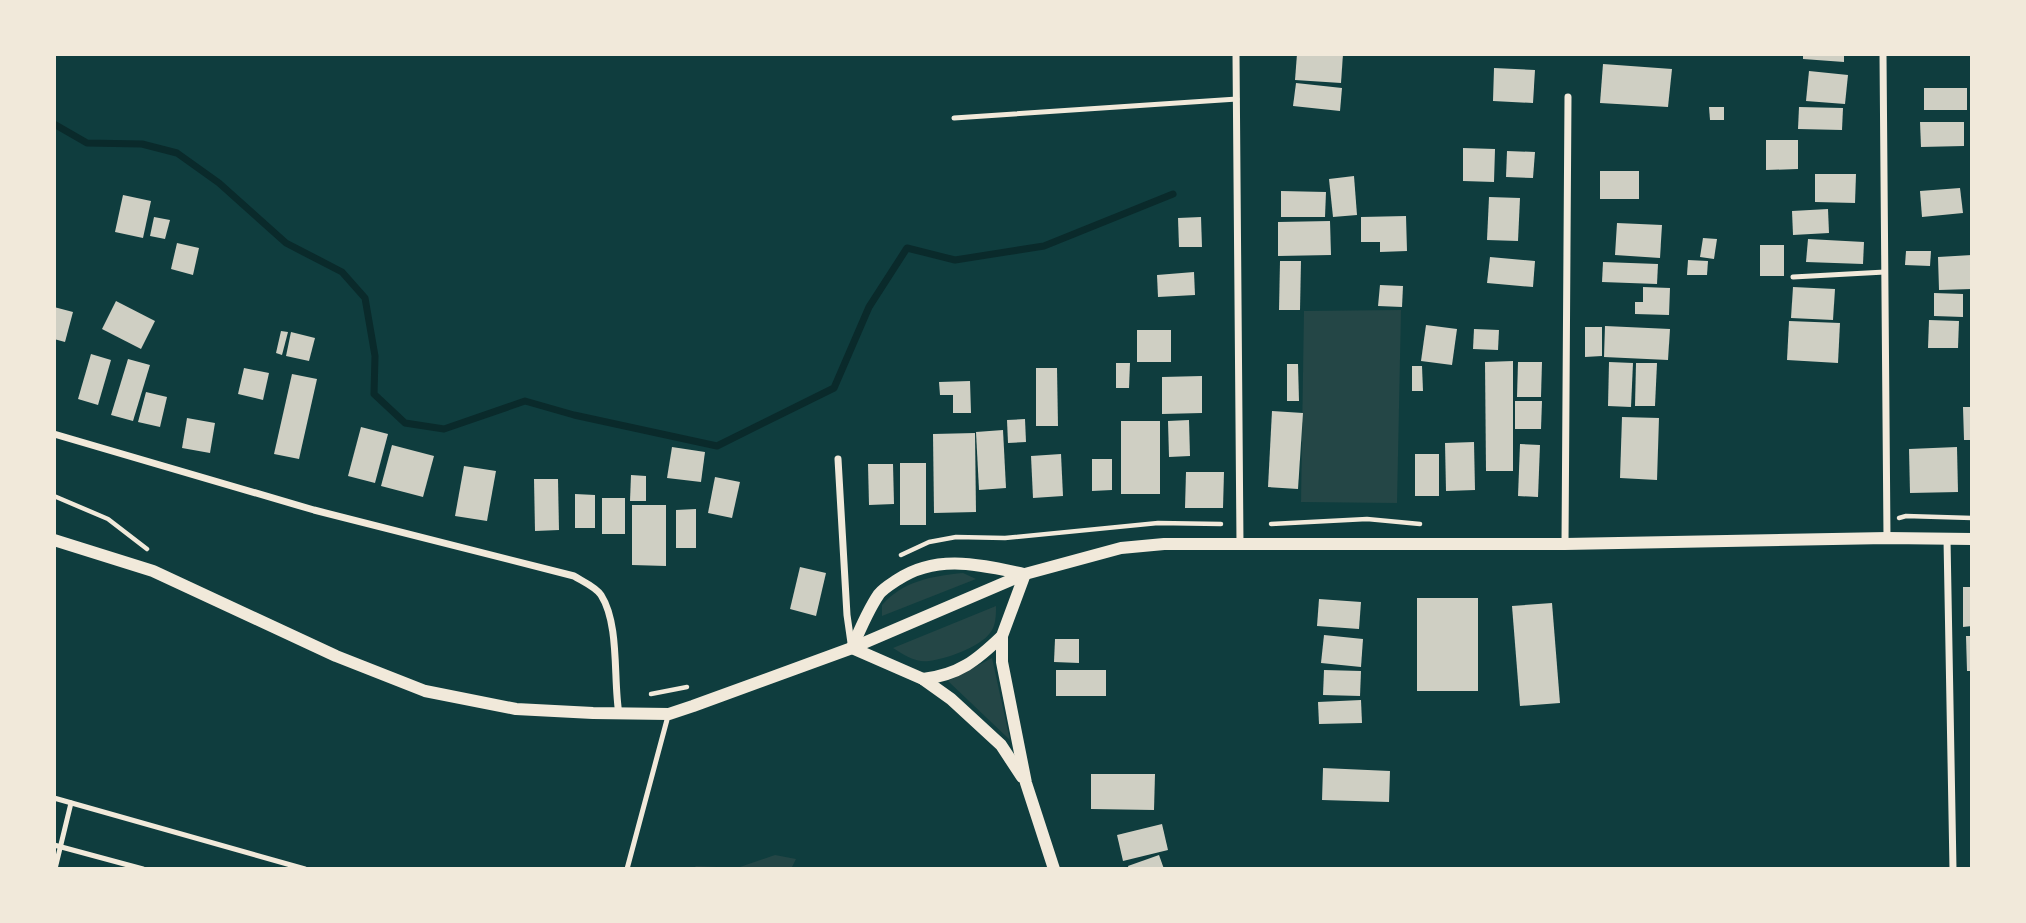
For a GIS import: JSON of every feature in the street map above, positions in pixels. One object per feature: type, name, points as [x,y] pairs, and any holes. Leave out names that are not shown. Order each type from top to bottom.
[{"type":"street","points":[[1236,54],[1240,544]]},
{"type":"street","points":[[1883,54],[1887,538]]},
{"type":"street","points":[[1566,544],[1567,97]]},
{"type":"street","points":[[54,434],[314,510],[574,576],[600,593],[609,616],[619,715]]},
{"type":"street","points":[[838,459],[847,615],[852,648]]},
{"type":"street","points":[[1947,539],[1953,869]]},
{"type":"street","points":[[54,540],[153,571],[336,656],[425,691],[516,709],[619,715],[669,713],[852,648],[1025,574],[1121,548],[1164,544],[1566,544],[1972,539]]},
{"type":"street","points":[[852,648],[881,591],[901,577],[924,567],[967,562],[1025,574]]},
{"type":"street","points":[[1025,574],[1002,636],[1002,662],[1026,783],[1054,869]]},
{"type":"street","points":[[923,678],[958,671],[979,658],[1002,636]]},
{"type":"street","points":[[852,648],[923,678],[976,720],[1001,745],[1026,783]]},
{"type":"lane","points":[[954,118],[1237,99]]},
{"type":"lane","points":[[1793,277],[1885,272]]},
{"type":"lane","points":[[627,869],[669,713]]},
{"type":"lane","points":[[54,798],[305,869]]},
{"type":"lane","points":[[55,869],[71,803]]},
{"type":"lane","points":[[54,845],[143,869]]},
{"type":"shaded area","points":[[1401,310],[1397,503],[1301,502],[1304,311]]},
{"type":"shaded area","points":[[963,573],[976,579],[882,616],[882,605],[899,590],[929,578]]},
{"type":"shaded area","points":[[996,606],[995,624],[990,633],[962,652],[936,660],[919,661],[893,648]]},
{"type":"shaded area","points":[[992,658],[1010,740],[948,681]]},
{"type":"shaded area","points":[[775,855],[796,859],[791,869],[693,869],[696,866],[737,868]]},
{"type":"building","points":[[1297,54],[1343,54],[1341,83],[1295,80]]},
{"type":"building","points":[[1803,54],[1844,54],[1844,62],[1803,59]]},
{"type":"building","points":[[1603,64],[1672,69],[1668,107],[1600,103]]},
{"type":"building","points":[[1494,68],[1535,70],[1533,103],[1493,101]]},
{"type":"building","points":[[1809,71],[1848,75],[1845,104],[1806,101]]},
{"type":"building","points":[[1296,83],[1342,88],[1340,111],[1293,106]]},
{"type":"building","points":[[1924,88],[1967,88],[1967,110],[1924,110]]},
{"type":"building","points":[[1709,107],[1724,107],[1724,120],[1710,120]]},
{"type":"building","points":[[1799,107],[1843,108],[1842,130],[1798,129]]},
{"type":"building","points":[[1920,122],[1964,122],[1964,146],[1921,147]]},
{"type":"building","points":[[1766,140],[1798,140],[1798,169],[1766,170]]},
{"type":"building","points":[[1463,148],[1495,149],[1494,182],[1463,181]]},
{"type":"building","points":[[1507,151],[1535,152],[1533,178],[1506,177]]},
{"type":"building","points":[[1600,171],[1639,171],[1639,199],[1600,199]]},
{"type":"building","points":[[1815,174],[1856,174],[1855,203],[1815,202]]},
{"type":"building","points":[[1354,176],[1357,215],[1333,217],[1329,179]]},
{"type":"building","points":[[1960,188],[1963,213],[1922,217],[1920,191]]},
{"type":"building","points":[[1281,191],[1326,192],[1325,217],[1281,217]]},
{"type":"building","points":[[123,195],[151,201],[143,238],[115,232]]},
{"type":"building","points":[[1489,197],[1520,198],[1518,241],[1487,240]]},
{"type":"building","points":[[1828,209],[1829,233],[1793,235],[1792,211]]},
{"type":"building","points":[[1406,216],[1407,251],[1380,252],[1380,242],[1361,242],[1361,217]]},
{"type":"building","points":[[154,217],[170,220],[165,239],[150,236]]},
{"type":"building","points":[[1201,217],[1202,247],[1179,247],[1178,218]]},
{"type":"building","points":[[1330,221],[1331,255],[1278,256],[1278,222]]},
{"type":"building","points":[[1617,223],[1662,225],[1660,258],[1615,255]]},
{"type":"building","points":[[1703,238],[1717,239],[1714,259],[1700,257]]},
{"type":"building","points":[[1808,239],[1864,242],[1863,264],[1806,262]]},
{"type":"building","points":[[177,243],[199,248],[193,275],[171,269]]},
{"type":"building","points":[[1760,245],[1784,245],[1784,276],[1760,276]]},
{"type":"building","points":[[1906,251],[1931,251],[1930,266],[1905,265]]},
{"type":"building","points":[[1972,255],[1972,289],[1939,290],[1938,257]]},
{"type":"building","points":[[1490,257],[1535,261],[1533,287],[1487,283]]},
{"type":"building","points":[[1688,260],[1708,261],[1707,275],[1687,275]]},
{"type":"building","points":[[1280,261],[1301,261],[1300,310],[1279,310]]},
{"type":"building","points":[[1603,262],[1658,264],[1657,284],[1602,282]]},
{"type":"building","points":[[1194,272],[1195,295],[1158,297],[1157,275]]},
{"type":"building","points":[[1380,285],[1403,286],[1402,307],[1378,306]]},
{"type":"building","points":[[1643,287],[1670,288],[1669,315],[1635,314],[1635,302],[1643,302]]},
{"type":"building","points":[[1793,287],[1835,289],[1833,320],[1791,318]]},
{"type":"building","points":[[1934,293],[1963,294],[1963,317],[1934,316]]},
{"type":"building","points":[[116,301],[155,321],[141,349],[102,329]]},
{"type":"building","points":[[54,307],[73,312],[65,342],[54,339]]},
{"type":"building","points":[[1929,320],[1959,321],[1958,348],[1928,348]]},
{"type":"building","points":[[1789,321],[1840,323],[1838,363],[1787,360]]},
{"type":"building","points":[[1426,325],[1457,329],[1452,365],[1421,361]]},
{"type":"building","points":[[1605,326],[1670,329],[1668,360],[1604,357]]},
{"type":"building","points":[[1585,327],[1602,327],[1602,356],[1585,357]]},
{"type":"building","points":[[1474,329],[1499,330],[1498,350],[1473,349]]},
{"type":"building","points":[[1137,330],[1171,330],[1171,362],[1137,362]]},
{"type":"building","points":[[281,331],[288,332],[282,355],[276,353]]},
{"type":"building","points":[[291,332],[315,338],[309,361],[286,356]]},
{"type":"building","points":[[91,354],[111,360],[98,405],[78,399]]},
{"type":"building","points":[[128,359],[150,365],[133,421],[111,415]]},
{"type":"building","points":[[1513,361],[1513,471],[1486,471],[1485,362]]},
{"type":"building","points":[[1518,362],[1542,362],[1541,397],[1517,397]]},
{"type":"building","points":[[1609,362],[1633,363],[1631,407],[1608,406]]},
{"type":"building","points":[[1116,363],[1130,363],[1129,388],[1116,388]]},
{"type":"building","points":[[1636,363],[1657,363],[1655,406],[1635,406]]},
{"type":"building","points":[[1287,364],[1298,364],[1299,401],[1287,401]]},
{"type":"building","points":[[1412,366],[1422,366],[1423,391],[1412,391]]},
{"type":"building","points":[[244,368],[269,373],[263,400],[238,394]]},
{"type":"building","points":[[1036,368],[1057,368],[1058,426],[1036,426]]},
{"type":"building","points":[[292,374],[317,379],[299,459],[274,454]]},
{"type":"building","points":[[1202,376],[1202,413],[1162,414],[1162,377]]},
{"type":"building","points":[[970,381],[971,413],[953,413],[953,395],[940,395],[939,382]]},
{"type":"building","points":[[146,392],[167,397],[160,427],[138,422]]},
{"type":"building","points":[[1515,401],[1542,401],[1541,429],[1515,429]]},
{"type":"building","points":[[1963,407],[1972,407],[1972,440],[1964,440]]},
{"type":"building","points":[[1272,411],[1303,413],[1298,489],[1268,487]]},
{"type":"building","points":[[1622,417],[1659,418],[1657,480],[1620,478]]},
{"type":"building","points":[[187,418],[215,423],[210,453],[182,448]]},
{"type":"building","points":[[1025,419],[1026,442],[1008,443],[1007,420]]},
{"type":"building","points":[[1189,420],[1190,456],[1169,457],[1168,421]]},
{"type":"building","points":[[1121,421],[1160,421],[1160,494],[1121,494]]},
{"type":"building","points":[[361,427],[388,434],[375,483],[348,476]]},
{"type":"building","points":[[1003,430],[1006,488],[979,490],[976,432]]},
{"type":"building","points":[[975,433],[976,512],[934,513],[933,434]]},
{"type":"building","points":[[1474,442],[1475,490],[1446,491],[1445,443]]},
{"type":"building","points":[[1520,444],[1540,445],[1538,497],[1518,496]]},
{"type":"building","points":[[392,445],[434,456],[423,497],[381,486]]},
{"type":"building","points":[[672,447],[705,452],[701,482],[667,478]]},
{"type":"building","points":[[1957,447],[1958,492],[1910,493],[1909,449]]},
{"type":"building","points":[[1061,454],[1063,496],[1033,498],[1031,456]]},
{"type":"building","points":[[1415,454],[1439,454],[1439,496],[1415,496]]},
{"type":"building","points":[[1092,459],[1112,459],[1112,490],[1092,491]]},
{"type":"building","points":[[900,463],[926,463],[926,525],[900,525]]},
{"type":"building","points":[[868,464],[893,464],[894,504],[869,505]]},
{"type":"building","points":[[464,466],[496,471],[487,521],[455,516]]},
{"type":"building","points":[[1186,472],[1224,472],[1223,508],[1185,508]]},
{"type":"building","points":[[631,475],[646,476],[646,501],[630,501]]},
{"type":"building","points":[[715,477],[740,482],[732,518],[708,513]]},
{"type":"building","points":[[534,479],[558,479],[559,530],[535,531]]},
{"type":"building","points":[[575,494],[595,495],[595,528],[575,528]]},
{"type":"building","points":[[602,498],[625,498],[625,534],[602,534]]},
{"type":"building","points":[[632,505],[666,505],[666,566],[632,565]]},
{"type":"building","points":[[696,509],[696,548],[676,548],[676,510]]},
{"type":"building","points":[[800,567],[826,573],[816,616],[790,609]]},
{"type":"building","points":[[1963,587],[1972,587],[1972,626],[1963,627]]},
{"type":"building","points":[[1417,598],[1478,598],[1478,691],[1417,691]]},
{"type":"building","points":[[1319,599],[1361,602],[1359,629],[1317,626]]},
{"type":"building","points":[[1552,603],[1560,703],[1520,706],[1512,606]]},
{"type":"building","points":[[1324,635],[1363,639],[1361,667],[1321,663]]},
{"type":"building","points":[[1966,636],[1972,636],[1972,671],[1967,671]]},
{"type":"building","points":[[1055,639],[1079,639],[1079,663],[1054,662]]},
{"type":"building","points":[[1056,670],[1106,670],[1106,696],[1056,696]]},
{"type":"building","points":[[1324,670],[1361,671],[1360,696],[1323,695]]},
{"type":"building","points":[[1361,700],[1362,723],[1319,724],[1318,702]]},
{"type":"building","points":[[1323,768],[1390,771],[1389,802],[1322,800]]},
{"type":"building","points":[[1091,774],[1155,774],[1154,810],[1091,809]]},
{"type":"building","points":[[1162,824],[1168,850],[1123,861],[1117,835]]},
{"type":"building","points":[[1159,855],[1164,869],[1129,869],[1128,866]]},
{"type":"waterway","points":[[54,124],[87,143],[142,144],[177,153],[219,183],[286,243],[342,272],[365,298],[375,356],[374,394],[405,423],[444,429],[525,401],[574,415],[717,446],[834,388],[869,307],[907,248],[955,260],[1044,246],[1173,194]]}]
